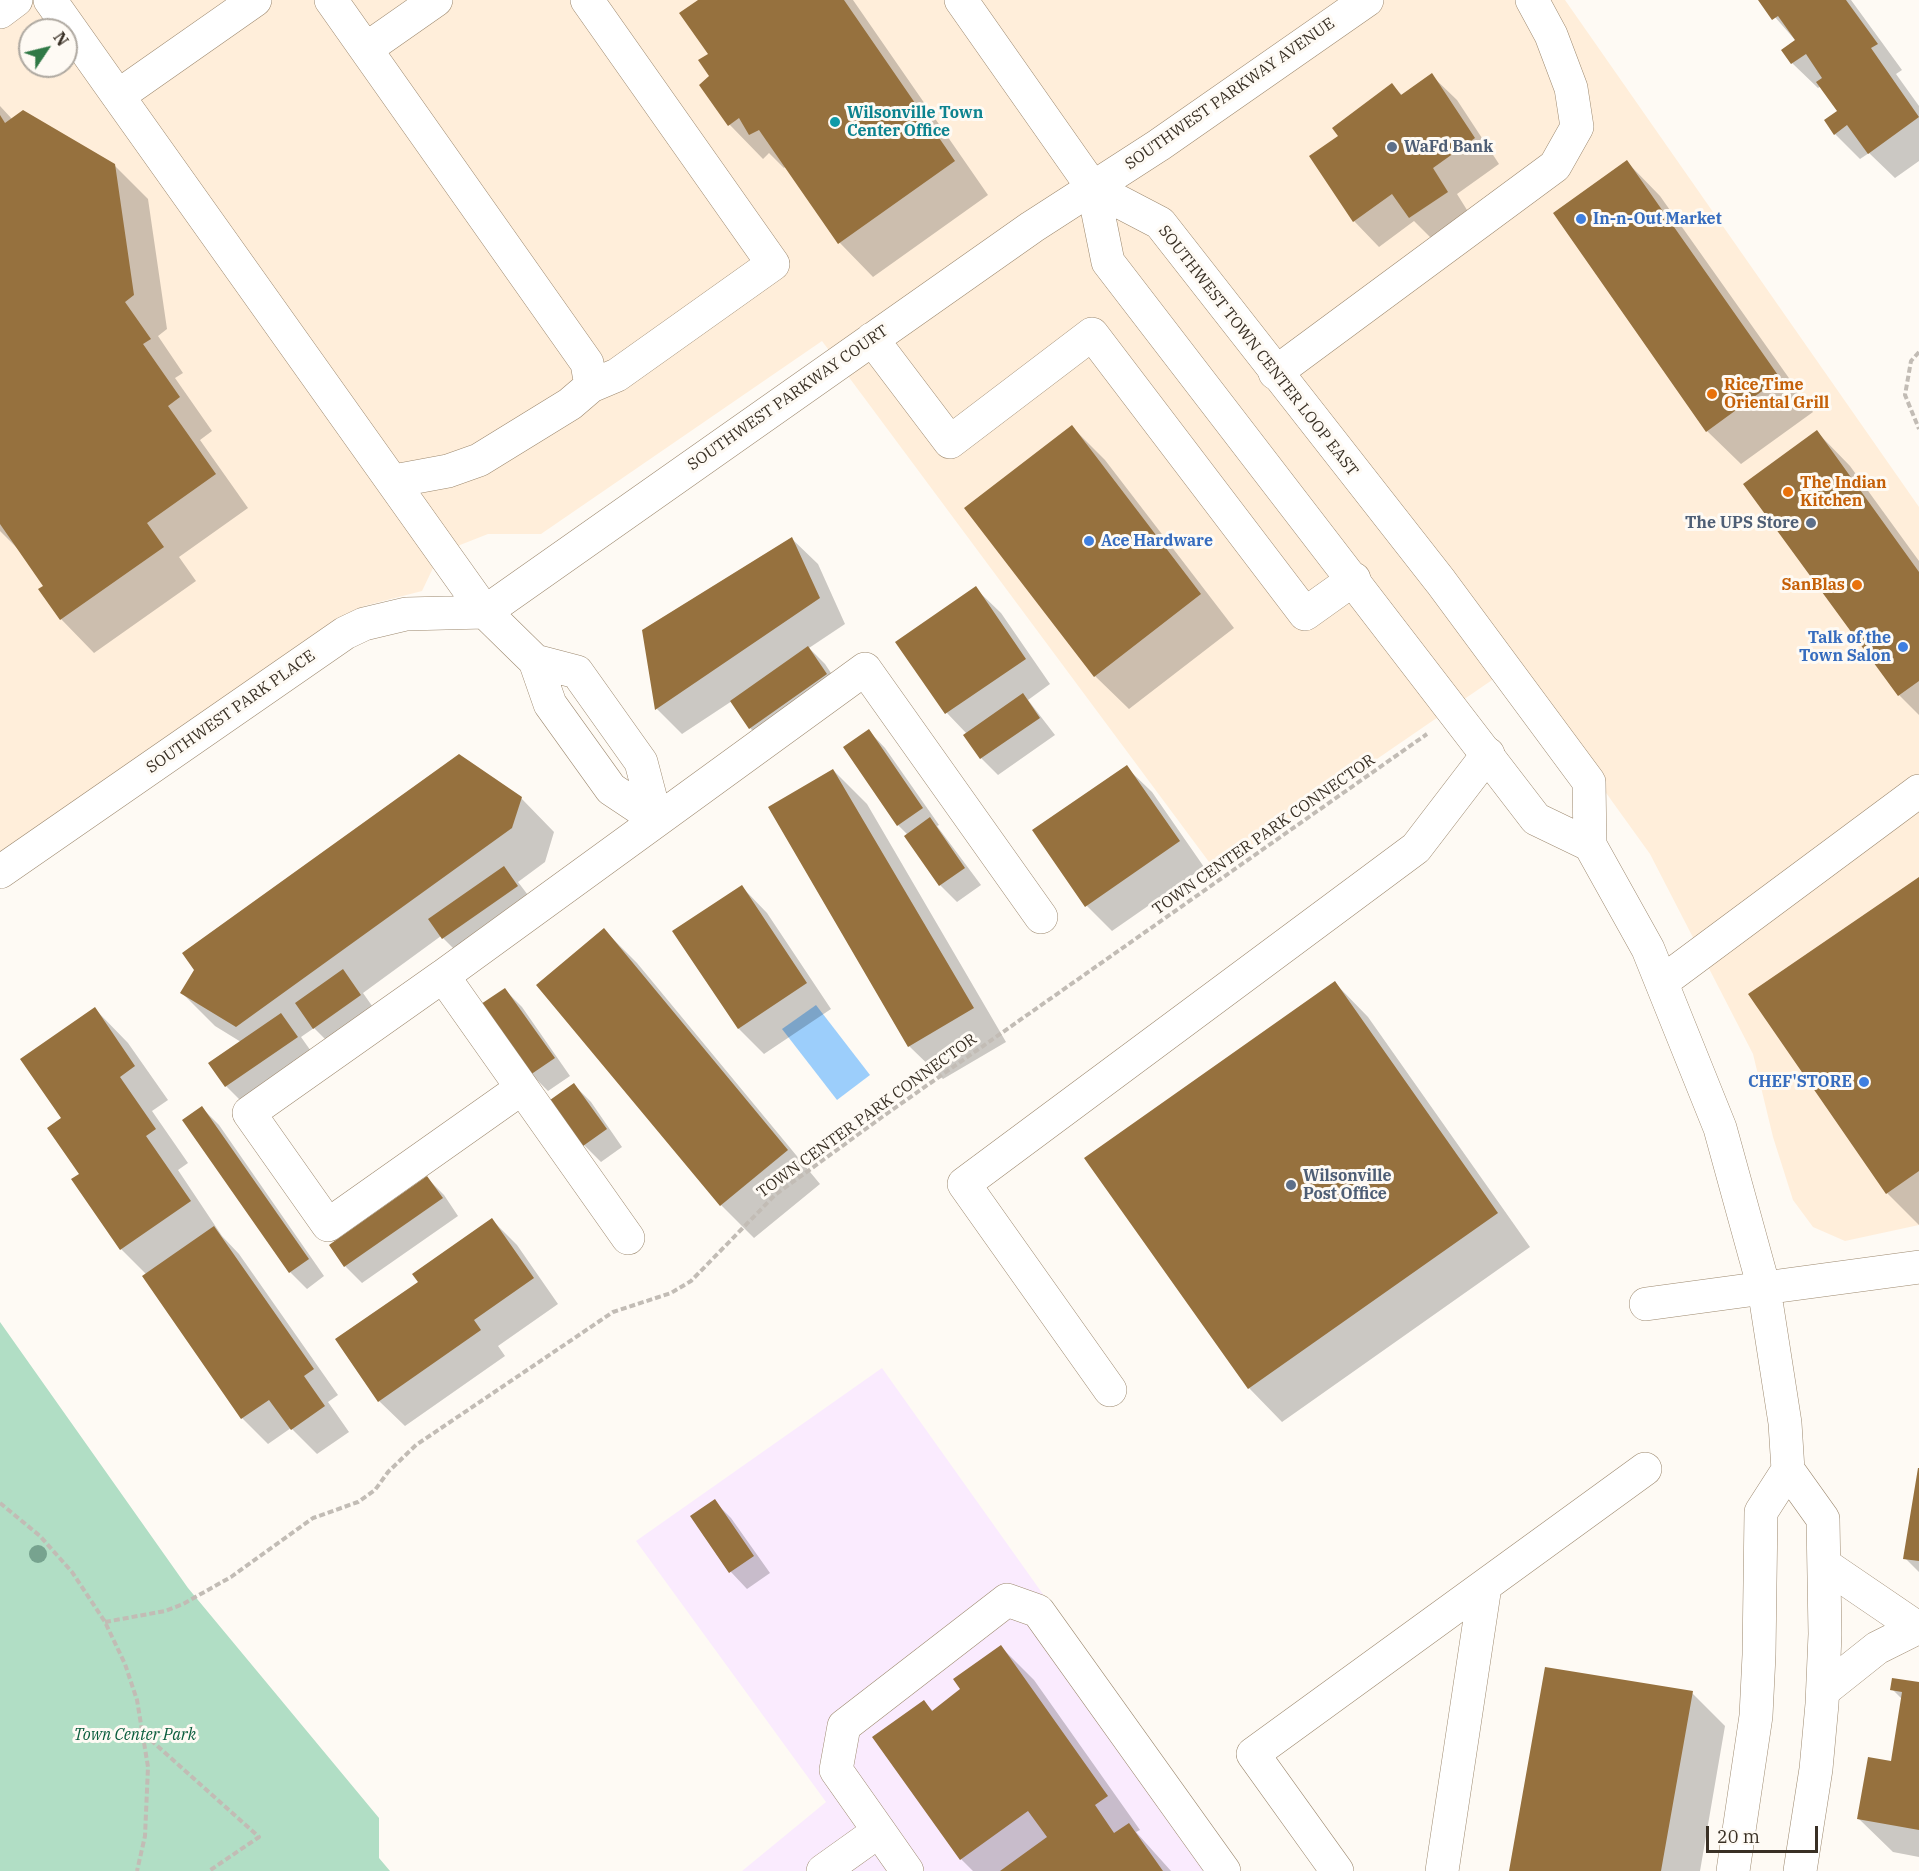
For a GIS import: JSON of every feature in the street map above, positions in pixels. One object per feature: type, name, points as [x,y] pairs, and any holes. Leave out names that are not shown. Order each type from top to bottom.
[{"type":"main road","points":[[0,12],[16,0]]},
{"type":"main road","points":[[50,0],[485,612],[535,662],[577,672],[641,762],[656,819]]},
{"type":"main road","points":[[118,96],[255,0]]},
{"type":"main road","points":[[331,0],[587,363],[591,386]]},
{"type":"main road","points":[[366,49],[436,0]]},
{"type":"main road","points":[[394,481],[448,471],[479,460],[570,404],[591,386],[617,375],[773,264],[588,0]]},
{"type":"main road","points":[[961,0],[1093,188],[1108,262],[1536,819],[1590,845]]},
{"type":"main road","name":"SOUTHWEST PARKWAY AVENUE","points":[[1093,188],[1366,0]]},
{"type":"main road","points":[[1275,373],[1555,166],[1577,127],[1571,88],[1551,35],[1532,0]]},
{"type":"main road","name":"SOUTHWEST PARKWAY COURT","points":[[485,612],[872,339],[1093,188]]},
{"type":"main road","name":"SOUTHWEST TOWN CENTER LOOP EAST","points":[[1093,188],[1160,223],[1275,373],[1441,582],[1589,782],[1590,845],[1629,912],[1662,982],[1720,1128],[1764,1288],[1784,1412],[1788,1470]]},
{"type":"main road","points":[[872,339],[950,442],[1092,334],[1305,614],[1353,579]]},
{"type":"main road","name":"SOUTHWEST PARK PLACE","points":[[0,872],[345,633],[364,624],[405,614],[485,612]]},
{"type":"main road","points":[[522,1088],[328,1225],[249,1113],[443,976],[656,819],[866,669],[1041,917]]},
{"type":"main road","points":[[1110,1389],[964,1184],[1416,848],[1488,754]]},
{"type":"main road","points":[[1662,982],[1919,791]]},
{"type":"main road","points":[[443,976],[628,1238]]},
{"type":"main road","points":[[1646,1304],[1919,1267]]},
{"type":"main road","points":[[1337,1871],[1253,1754],[1645,1469]]},
{"type":"main road","points":[[1733,1871],[1756,1716],[1760,1655],[1761,1512],[1788,1470],[1823,1519],[1825,1565],[1823,1691],[1816,1769],[1800,1871]]},
{"type":"main road","points":[[1823,1691],[1877,1648],[1917,1629],[1825,1565]]},
{"type":"main road","points":[[1442,1871],[1485,1586]]},
{"type":"main road","points":[[907,1871],[836,1770],[844,1726],[1007,1600],[1038,1611],[1224,1871]]},
{"type":"main road","points":[[823,1871],[879,1832]]},
{"type":"path","points":[[1919,352],[1911,361],[1905,395],[1919,429]]},
{"type":"path","name":"TOWN CENTER PARK CONNECTOR","points":[[105,1622],[165,1611],[183,1604],[231,1577],[313,1518],[338,1511],[366,1496],[416,1445],[613,1312],[671,1293],[692,1281],[745,1224],[783,1189],[882,1117],[1260,854],[1455,711]]},
{"type":"path","points":[[0,1503],[40,1536],[90,1595],[125,1664],[144,1734],[148,1802],[145,1836],[137,1871]]},
{"type":"path","points":[[144,1734],[259,1837],[209,1871]]},
{"type":"shaded area","points":[[0,0],[1565,0],[1919,507],[1919,1225],[1845,1241],[1813,1227],[1793,1200],[1773,1137],[1753,1054],[1650,854],[1514,665],[1215,870],[822,341],[541,534],[488,534],[460,545],[433,568],[422,591],[364,606],[0,856]]},
{"type":"shaded area","points":[[882,1368],[1240,1871],[742,1871],[826,1802],[636,1541]]},
{"type":"green space","name":"Town Center Park","points":[[0,1322],[188,1588],[379,1818],[379,1858],[390,1871],[0,1871]]},
{"type":"water","points":[[816,1005],[870,1075],[837,1100],[782,1029]]},
{"type":"building","name":"Wilsonville Town Center Office","points":[[698,0],[844,0],[955,161],[838,244],[759,130],[749,135],[739,118],[728,126],[699,85],[709,76],[698,60],[708,54],[679,13]]},
{"type":"building","points":[[1758,0],[1846,0],[1878,44],[1871,48],[1919,117],[1868,154],[1847,125],[1834,135],[1824,120],[1837,111],[1816,82],[1822,78],[1806,54],[1791,64],[1781,50],[1795,40],[1778,16],[1772,20]]},
{"type":"building","name":"WaFd Bank","points":[[1432,73],[1475,138],[1433,168],[1448,192],[1409,218],[1392,194],[1353,222],[1309,156],[1338,136],[1332,128],[1392,83],[1401,95]]},
{"type":"building","points":[[23,110],[115,164],[134,295],[125,302],[151,339],[143,344],[180,397],[168,406],[216,474],[147,523],[164,547],[60,620],[38,589],[43,586],[0,524],[0,115],[5,123]]},
{"type":"building","points":[[1627,160],[1780,378],[1706,432],[1553,213]]},
{"type":"building","points":[[1072,425],[1201,594],[1094,677],[964,508]]},
{"type":"building","points":[[1817,430],[1919,572],[1919,681],[1898,696],[1743,484]]},
{"type":"building","points":[[792,537],[820,598],[655,710],[642,630]]},
{"type":"building","points":[[976,586],[1026,659],[945,714],[895,642]]},
{"type":"building","points":[[808,646],[827,674],[749,729],[730,701]]},
{"type":"building","points":[[1023,693],[1040,718],[980,759],[963,735]]},
{"type":"building","points":[[869,729],[923,808],[897,826],[843,747]]},
{"type":"building","points":[[459,754],[522,797],[512,828],[236,1027],[180,993],[194,970],[182,953]]},
{"type":"building","points":[[1127,765],[1180,841],[1085,907],[1032,830]]},
{"type":"building","points":[[833,769],[974,1008],[908,1047],[768,807]]},
{"type":"building","points":[[930,817],[965,868],[939,886],[904,836]]},
{"type":"building","points":[[504,866],[518,886],[442,939],[428,919]]},
{"type":"building","name":"CHEF'STORE","points":[[1919,877],[1919,1171],[1886,1194],[1748,994]]},
{"type":"building","points":[[742,885],[807,983],[738,1029],[672,931]]},
{"type":"building","points":[[604,928],[788,1150],[720,1206],[536,985]]},
{"type":"building","points":[[343,969],[361,995],[313,1029],[295,1003]]},
{"type":"building","name":"Wilsonville Post Office","points":[[1335,981],[1498,1213],[1248,1389],[1084,1158]]},
{"type":"building","points":[[505,988],[555,1058],[530,1075],[481,1004]]},
{"type":"building","points":[[95,1007],[135,1066],[120,1077],[156,1129],[146,1136],[191,1201],[120,1250],[71,1179],[79,1174],[47,1128],[61,1118],[20,1059]]},
{"type":"building","points":[[281,1013],[298,1037],[225,1087],[208,1063]]},
{"type":"building","points":[[574,1083],[607,1129],[583,1146],[550,1100]]},
{"type":"building","points":[[202,1106],[309,1259],[289,1273],[182,1120]]},
{"type":"building","points":[[427,1176],[443,1198],[344,1267],[329,1245]]},
{"type":"building","points":[[492,1218],[534,1278],[474,1320],[481,1330],[378,1402],[335,1339],[418,1282],[412,1274]]},
{"type":"building","points":[[214,1226],[314,1369],[304,1376],[325,1406],[291,1430],[269,1400],[241,1419],[142,1276]]},
{"type":"building","points":[[1919,1468],[1919,1561],[1903,1559]]},
{"type":"building","points":[[715,1499],[754,1556],[729,1573],[690,1516]]},
{"type":"building","points":[[1001,1645],[1108,1796],[1095,1805],[1114,1833],[1129,1823],[1163,1871],[1000,1871],[1047,1837],[1028,1811],[960,1860],[872,1737],[924,1700],[932,1711],[960,1689],[953,1679]]},
{"type":"building","points":[[1545,1667],[1693,1691],[1661,1871],[1509,1871]]},
{"type":"building","points":[[1892,1678],[1919,1682],[1919,1830],[1857,1819],[1868,1757],[1891,1761],[1902,1692],[1890,1690]]},
{"type":"place","name":"Wilsonville Town Center Office","points":[[835,122]]},
{"type":"place","name":"WaFd Bank","points":[[1392,147]]},
{"type":"place","name":"In-n-Out Market","points":[[1581,219]]},
{"type":"place","name":"Rice Time Oriental Grill","points":[[1712,394]]},
{"type":"place","name":"The Indian Kitchen","points":[[1788,492]]},
{"type":"place","name":"The UPS Store","points":[[1811,523]]},
{"type":"place","name":"Ace Hardware","points":[[1089,541]]},
{"type":"place","name":"SanBlas","points":[[1857,585]]},
{"type":"place","name":"Talk of the Town Salon","points":[[1903,647]]},
{"type":"place","name":"CHEF'STORE","points":[[1864,1082]]},
{"type":"place","name":"Wilsonville Post Office","points":[[1291,1185]]}]
